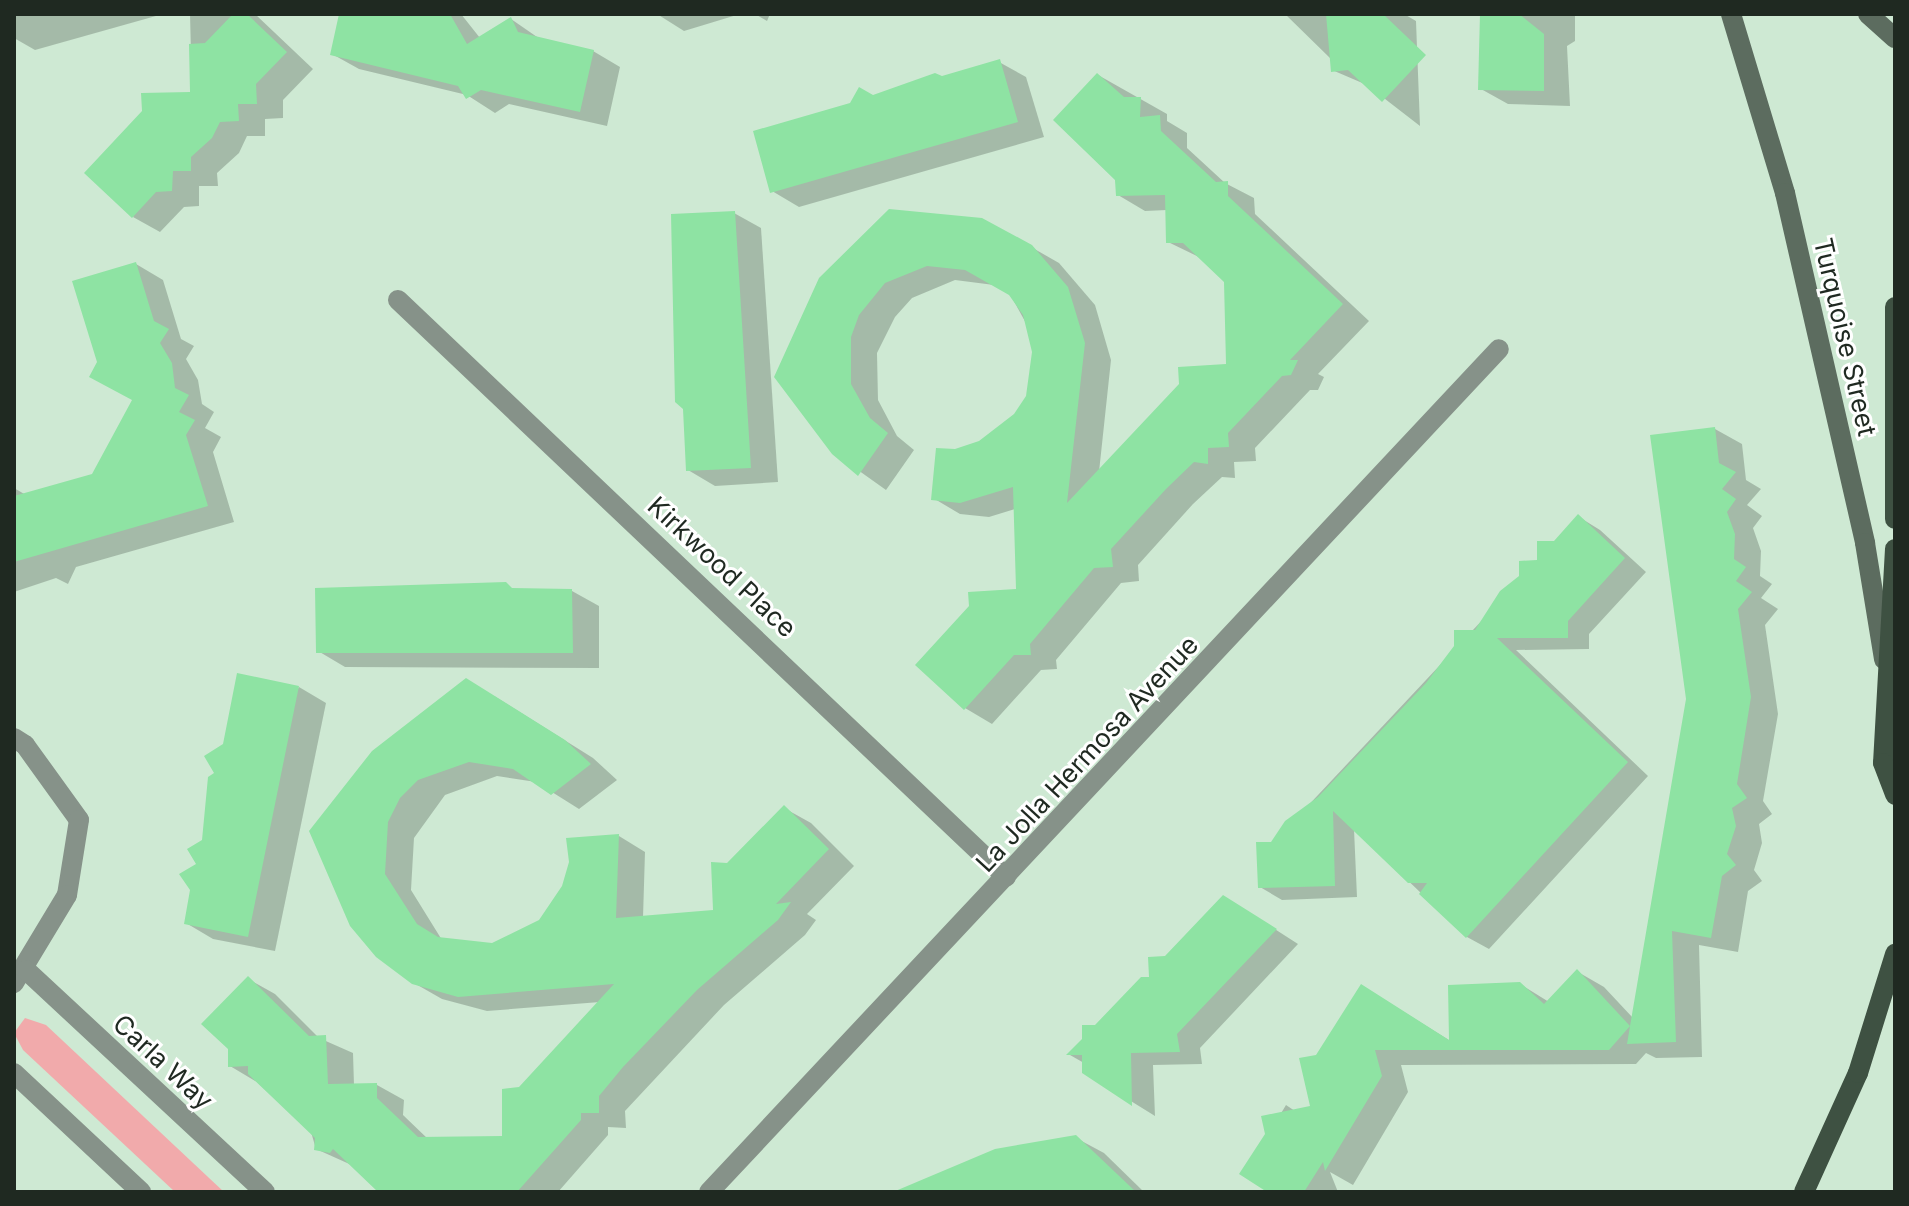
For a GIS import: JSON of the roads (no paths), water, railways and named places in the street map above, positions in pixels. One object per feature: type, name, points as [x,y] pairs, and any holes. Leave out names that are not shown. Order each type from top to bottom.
[{"type":"main road","name":"Turquoise Street","points":[[1731,14],[1789,208],[1865,543],[1887,677]]},
{"type":"main road","points":[[1868,14],[1895,38]]},
{"type":"main road","points":[[1895,307],[1895,519]]},
{"type":"main road","points":[[1895,549],[1883,763],[1895,795]]},
{"type":"main road","points":[[1804,1192],[1858,1073],[1895,954]]},
{"type":"street","name":"Kirkwood Place","points":[[398,300],[1006,877]]},
{"type":"street","name":"La Jolla Hermosa Avenue","points":[[709,1192],[1499,349]]},
{"type":"street","name":"Carla Way","points":[[14,738],[25,745],[79,820],[67,895],[20,976],[265,1192]]},
{"type":"street","points":[[14,1073],[141,1192]]}]
